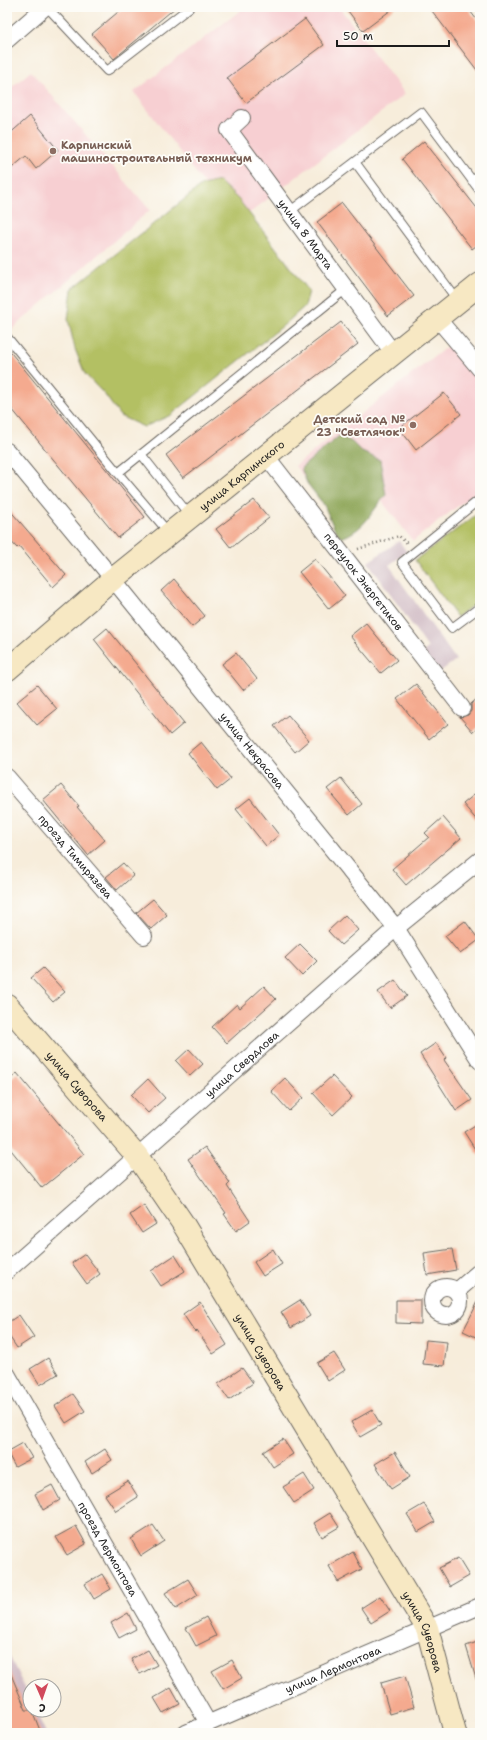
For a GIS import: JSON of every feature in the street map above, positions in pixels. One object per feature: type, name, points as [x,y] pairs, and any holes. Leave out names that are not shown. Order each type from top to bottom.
[{"type":"street","points":[[7,40],[46,7]]},
{"type":"street","name":"улица 8 Марта","points":[[242,118],[229,130],[394,354]]},
{"type":"street","name":"улица Карпинского","points":[[7,670],[113,579],[480,284]]},
{"type":"street","points":[[437,318],[480,369]]},
{"type":"street","name":"улица Некрасова","points":[[7,451],[113,579],[396,928],[480,1061]]},
{"type":"street","name":"переулок Энергетиков","points":[[266,456],[462,708]]},
{"type":"street","name":"проезд Тимирязева","points":[[7,777],[144,936]]},
{"type":"street","name":"улица Свердлова","points":[[7,1271],[396,928],[480,860]]},
{"type":"street","name":"улица Суворова","points":[[7,1005],[138,1156],[182,1222],[427,1628],[455,1733]]},
{"type":"street","points":[[457,1291],[480,1270]]},
{"type":"street","name":"проезд Лермонтова","points":[[7,1374],[208,1723]]},
{"type":"street","name":"улица Лермонтова","points":[[186,1733],[480,1606]]},
{"type":"lane","points":[[46,7],[107,71],[190,7]]},
{"type":"lane","points":[[289,212],[421,112],[480,191]]},
{"type":"lane","points":[[355,162],[459,302]]},
{"type":"lane","points":[[472,181],[480,175]]},
{"type":"lane","points":[[118,473],[346,289]]},
{"type":"lane","points":[[7,336],[169,534]]},
{"type":"lane","points":[[141,454],[191,517]]},
{"type":"lane","points":[[480,499],[402,562],[452,628],[480,607]]},
{"type":"path","points":[[342,554],[399,536],[416,551]]},
{"type":"shaded area","points":[[245,7],[339,7],[405,94],[235,224],[134,92]]},
{"type":"shaded area","name":"Карпинский машиностроительный техникум","points":[[31,71],[150,210],[11,330],[7,325],[7,91]]},
{"type":"shaded area","name":"Детский сад № 23 \"Светлячок\"","points":[[449,345],[480,385],[480,489],[413,541],[381,500],[344,529],[295,466]]},
{"type":"shaded area","points":[[399,541],[407,552],[389,565],[456,660],[438,673],[423,652],[428,648],[368,562]]},
{"type":"shaded area","points":[[7,1651],[22,1682],[22,1718],[39,1718],[46,1733],[7,1733]]},
{"type":"green space","points":[[219,181],[239,200],[309,291],[305,306],[284,325],[171,415],[144,427],[120,416],[105,395],[85,374],[75,349],[68,319],[72,289],[202,185]]},
{"type":"green space","points":[[339,436],[352,442],[362,452],[380,460],[386,495],[362,525],[341,538],[334,528],[324,505],[307,483],[301,468]]},
{"type":"green space","points":[[480,512],[480,600],[457,617],[415,560]]},
{"type":"building","points":[[124,7],[176,7],[114,59],[92,34]]},
{"type":"building","points":[[345,7],[395,7],[363,31]]},
{"type":"building","points":[[429,7],[467,7],[480,24],[480,74]]},
{"type":"building","points":[[305,19],[324,45],[246,103],[227,78]]},
{"type":"building","points":[[30,116],[58,150],[36,169],[26,156],[7,172],[7,136]]},
{"type":"building","points":[[424,141],[480,212],[480,243],[472,249],[402,159]]},
{"type":"building","points":[[342,203],[414,296],[388,316],[317,222]]},
{"type":"building","points":[[341,322],[358,344],[183,478],[166,455]]},
{"type":"building","points":[[7,348],[145,517],[118,538],[7,403]]},
{"type":"building","points":[[444,393],[461,414],[416,450],[399,428]]},
{"type":"building","points":[[254,500],[269,518],[231,548],[216,529]]},
{"type":"building","points":[[7,507],[66,575],[53,587],[19,546],[17,548],[7,537]]},
{"type":"building","points":[[315,559],[345,596],[329,609],[299,572]]},
{"type":"building","points":[[174,579],[205,616],[192,627],[161,591]]},
{"type":"building","points":[[366,623],[397,660],[381,673],[350,636]]},
{"type":"building","points":[[107,628],[184,723],[170,735],[94,639]]},
{"type":"building","points":[[236,653],[257,679],[243,690],[222,664]]},
{"type":"building","points":[[416,684],[448,724],[429,739],[397,699]]},
{"type":"building","points":[[37,685],[57,709],[37,725],[17,702]]},
{"type":"building","points":[[480,696],[480,726],[473,732],[460,717],[468,715],[471,711],[471,704]]},
{"type":"building","points":[[288,715],[309,740],[295,752],[274,726]]},
{"type":"building","points":[[201,742],[231,779],[217,790],[188,753]]},
{"type":"building","points":[[341,778],[362,804],[349,815],[327,789]]},
{"type":"building","points":[[61,785],[79,806],[77,807],[105,840],[88,855],[43,800]]},
{"type":"building","points":[[480,790],[480,824],[463,804]]},
{"type":"building","points":[[250,798],[279,835],[266,846],[236,809]]},
{"type":"building","points":[[443,817],[461,838],[406,885],[392,869],[429,837],[425,833]]},
{"type":"building","points":[[123,863],[134,875],[117,890],[106,877]]},
{"type":"building","points":[[153,899],[167,915],[151,929],[136,913]]},
{"type":"building","points":[[345,915],[358,930],[341,945],[328,931]]},
{"type":"building","points":[[465,921],[479,940],[460,954],[445,936]]},
{"type":"building","points":[[300,944],[317,961],[302,976],[285,958]]},
{"type":"building","points":[[43,968],[65,992],[53,1002],[31,978]]},
{"type":"building","points":[[395,980],[407,996],[390,1008],[378,992]]},
{"type":"building","points":[[264,986],[276,999],[227,1043],[212,1027],[237,1004],[240,1008]]},
{"type":"building","points":[[436,1043],[446,1058],[444,1060],[472,1100],[456,1111],[420,1054]]},
{"type":"building","points":[[189,1049],[203,1064],[190,1076],[176,1061]]},
{"type":"building","points":[[17,1073],[84,1154],[42,1188],[7,1145],[7,1082]]},
{"type":"building","points":[[332,1076],[352,1097],[333,1115],[313,1093]]},
{"type":"building","points":[[285,1078],[303,1098],[289,1111],[271,1091]]},
{"type":"building","points":[[148,1079],[165,1098],[148,1113],[131,1095]]},
{"type":"building","points":[[480,1122],[480,1157],[464,1132]]},
{"type":"building","points":[[205,1147],[230,1183],[227,1186],[250,1221],[236,1231],[224,1214],[226,1213],[188,1159]]},
{"type":"building","points":[[144,1205],[156,1224],[142,1233],[130,1215]]},
{"type":"building","points":[[273,1249],[282,1264],[263,1276],[254,1262]]},
{"type":"building","points":[[452,1249],[456,1270],[427,1275],[424,1253]]},
{"type":"building","points":[[85,1254],[100,1274],[87,1284],[72,1263]]},
{"type":"building","points":[[175,1255],[185,1271],[161,1286],[151,1271]]},
{"type":"building","points":[[480,1298],[480,1339],[463,1331]]},
{"type":"building","points":[[300,1300],[310,1316],[291,1328],[281,1312]]},
{"type":"building","points":[[396,1300],[421,1300],[421,1324],[396,1323]]},
{"type":"building","points":[[200,1302],[227,1345],[213,1354],[197,1330],[195,1332],[183,1314]]},
{"type":"building","points":[[19,1315],[34,1337],[17,1348],[7,1333],[7,1323]]},
{"type":"building","points":[[426,1340],[447,1342],[444,1366],[423,1364]]},
{"type":"building","points":[[334,1353],[345,1370],[328,1381],[317,1363]]},
{"type":"building","points":[[48,1358],[58,1374],[40,1385],[30,1369]]},
{"type":"building","points":[[242,1368],[253,1383],[229,1400],[218,1384]]},
{"type":"building","points":[[73,1394],[85,1411],[66,1423],[55,1406]]},
{"type":"building","points":[[372,1410],[381,1425],[360,1437],[351,1422]]},
{"type":"building","points":[[283,1439],[293,1454],[273,1467],[263,1452]]},
{"type":"building","points":[[23,1443],[32,1458],[15,1467],[7,1452]]},
{"type":"building","points":[[105,1449],[112,1460],[92,1473],[85,1462]]},
{"type":"building","points":[[395,1452],[410,1477],[391,1489],[375,1464]]},
{"type":"building","points":[[304,1474],[314,1490],[294,1503],[283,1487]]},
{"type":"building","points":[[128,1481],[138,1497],[116,1511],[105,1495]]},
{"type":"building","points":[[52,1485],[60,1500],[43,1510],[35,1494]]},
{"type":"building","points":[[424,1504],[435,1522],[418,1532],[407,1514]]},
{"type":"building","points":[[330,1513],[339,1527],[322,1537],[314,1523]]},
{"type":"building","points":[[153,1525],[164,1541],[141,1556],[131,1539]]},
{"type":"building","points":[[76,1526],[86,1544],[67,1555],[56,1537]]},
{"type":"building","points":[[353,1552],[362,1569],[338,1582],[329,1566]]},
{"type":"building","points":[[458,1558],[469,1576],[450,1587],[439,1568]]},
{"type":"building","points":[[102,1574],[111,1589],[94,1599],[85,1584]]},
{"type":"building","points":[[188,1579],[198,1595],[176,1609],[165,1593]]},
{"type":"building","points":[[380,1596],[390,1611],[371,1623],[361,1608]]},
{"type":"building","points":[[128,1613],[136,1629],[119,1638],[111,1623]]},
{"type":"building","points":[[206,1617],[216,1636],[196,1646],[186,1628]]},
{"type":"building","points":[[480,1641],[480,1682],[477,1682],[466,1646]]},
{"type":"building","points":[[148,1650],[157,1665],[140,1674],[131,1659]]},
{"type":"building","points":[[232,1660],[242,1678],[223,1689],[212,1671]]},
{"type":"building","points":[[7,1665],[22,1701],[22,1718],[35,1718],[41,1733],[7,1733]]},
{"type":"building","points":[[405,1676],[414,1707],[390,1714],[381,1683]]},
{"type":"building","points":[[171,1688],[180,1704],[163,1713],[154,1698]]},
{"type":"place","name":"Карпинский машиностроительный техникум","points":[[53,151]]},
{"type":"place","name":"Детский сад № 23 \"Светлячок\"","points":[[413,425]]}]
